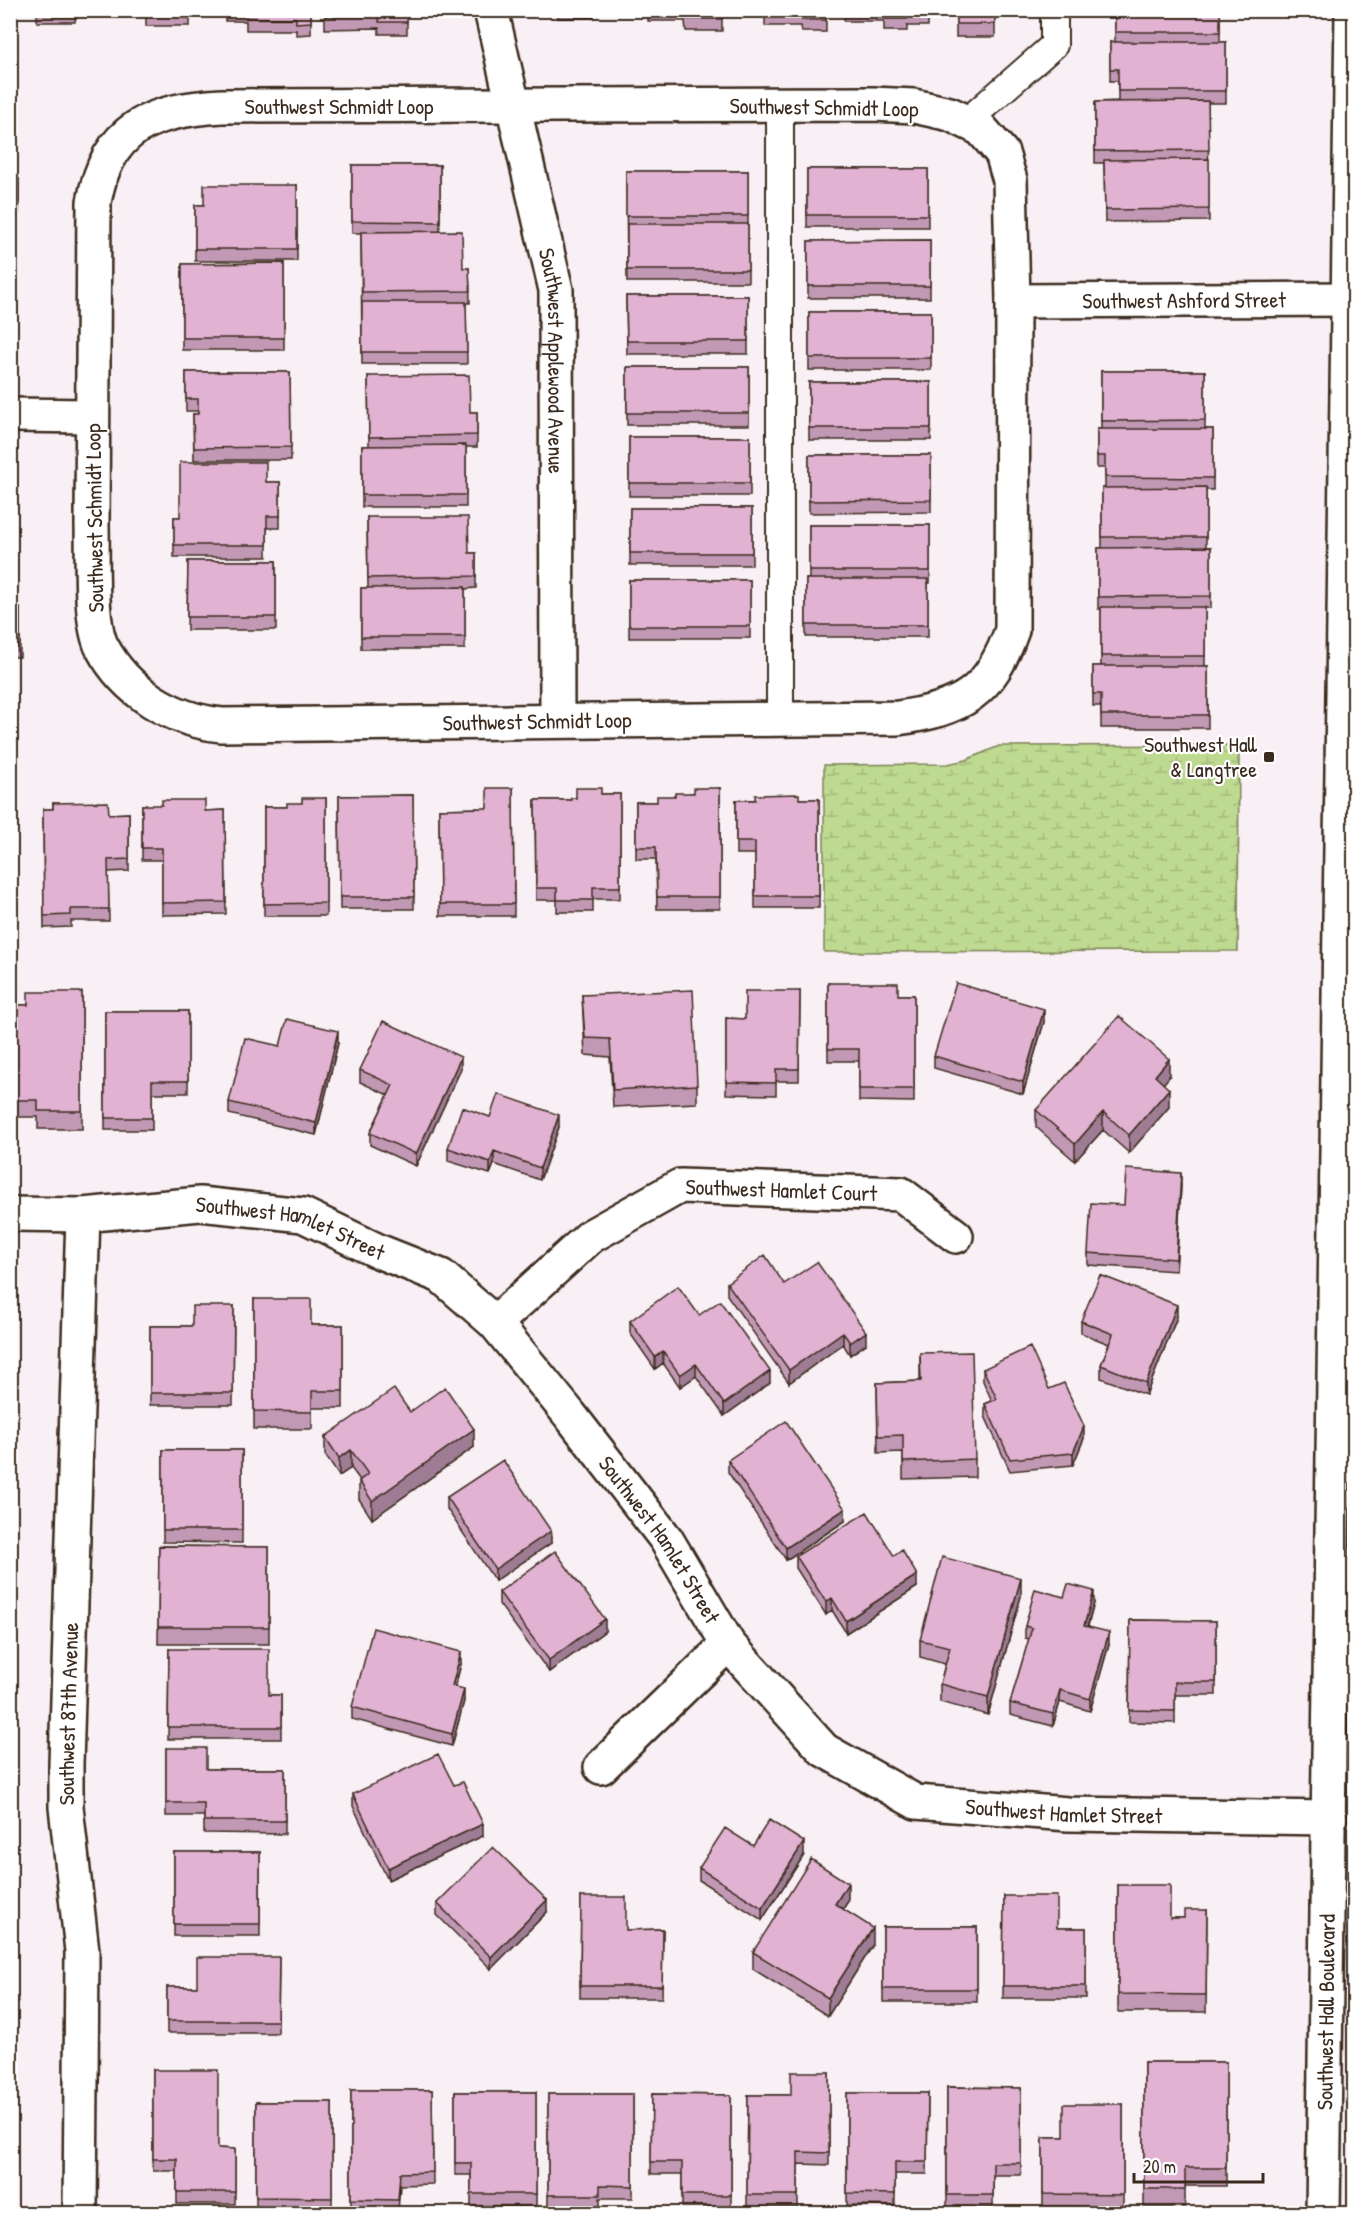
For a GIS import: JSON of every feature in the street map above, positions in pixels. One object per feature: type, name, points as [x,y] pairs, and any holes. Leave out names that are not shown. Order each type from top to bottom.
[{"type":"street","name":"Southwest Applewood Avenue","points":[[491,10],[556,290],[557,720]]},
{"type":"street","name":"Southwest Hall Boulevard","points":[[1323,2214],[1347,1001],[1352,10]]},
{"type":"street","name":"Southwest Schmidt Loop","points":[[222,106],[512,106],[914,106],[950,114],[981,129],[1002,153],[1010,180],[1013,301],[1012,630],[994,672],[972,694],[938,712],[898,718],[222,725],[198,723],[153,702],[131,687],[101,645],[93,580],[94,202],[98,178],[121,139],[140,123],[190,108],[222,106]]},
{"type":"street","name":"Southwest Ashford Street","points":[[1013,301],[1351,299]]},
{"type":"street","points":[[10,416],[92,416]]},
{"type":"street","name":"Southwest Hamlet Court","points":[[495,1323],[591,1236],[680,1186],[901,1194],[956,1236]]},
{"type":"street","name":"Southwest Hamlet Street","points":[[10,1214],[82,1215],[200,1204],[303,1215],[378,1251],[441,1276],[495,1323],[666,1539],[728,1644],[824,1750],[916,1802],[1068,1814],[1330,1818]]},
{"type":"street","name":"Southwest 87th Avenue","points":[[80,2214],[82,1951],[66,1807],[66,1764],[82,1215]]},
{"type":"street","points":[[601,1767],[728,1644]]},
{"type":"lane","points":[[966,122],[1053,45],[1053,10]]},
{"type":"lane","points":[[780,105],[780,719]]},
{"type":"green space","points":[[1239,745],[1238,951],[824,952],[824,765],[947,764],[966,760],[999,746]]},
{"type":"building","points":[[146,10],[190,10],[190,14],[146,14]]},
{"type":"building","points":[[246,10],[311,10],[311,22],[296,23],[296,18],[246,18]]},
{"type":"building","points":[[325,10],[407,10],[407,22],[379,22],[379,16],[325,16]]},
{"type":"building","points":[[685,10],[722,10],[722,19],[686,19]]},
{"type":"building","points":[[765,10],[826,10],[826,20],[802,20],[801,14],[765,14]]},
{"type":"building","points":[[884,10],[928,10],[928,14],[907,14],[907,19],[884,19]]},
{"type":"building","points":[[956,10],[995,10],[995,24],[956,24]]},
{"type":"building","points":[[1115,10],[1220,10],[1220,32],[1115,32]]},
{"type":"building","points":[[1110,42],[1226,42],[1226,91],[1118,91],[1118,69],[1110,69]]},
{"type":"building","points":[[1208,101],[1209,150],[1095,151],[1095,102]]},
{"type":"building","points":[[10,158],[14,158],[15,179],[19,179],[19,200],[10,200]]},
{"type":"building","points":[[1209,159],[1209,209],[1105,210],[1104,160]]},
{"type":"building","points":[[352,165],[440,165],[440,222],[352,221]]},
{"type":"building","points":[[807,169],[928,169],[928,215],[807,215]]},
{"type":"building","points":[[626,171],[748,171],[748,216],[626,216]]},
{"type":"building","points":[[204,185],[297,185],[297,249],[195,249],[195,205],[204,205]]},
{"type":"building","points":[[627,224],[748,224],[748,270],[627,270]]},
{"type":"building","points":[[462,231],[463,268],[469,268],[470,291],[362,292],[361,232]]},
{"type":"building","points":[[930,240],[930,286],[808,286],[808,241]]},
{"type":"building","points":[[284,263],[284,338],[182,338],[182,264]]},
{"type":"building","points":[[10,274],[14,274],[14,318],[10,318]]},
{"type":"building","points":[[626,296],[748,296],[748,341],[627,341]]},
{"type":"building","points":[[362,302],[466,302],[467,352],[362,352]]},
{"type":"building","points":[[809,312],[931,312],[931,358],[809,358]]},
{"type":"building","points":[[627,367],[749,367],[749,413],[627,413]]},
{"type":"building","points":[[1101,371],[1205,371],[1205,420],[1101,421]]},
{"type":"building","points":[[186,372],[290,372],[291,447],[194,448],[193,414],[198,414],[198,399],[186,399]]},
{"type":"building","points":[[469,375],[470,412],[477,412],[477,435],[369,437],[368,376]]},
{"type":"building","points":[[809,382],[931,382],[931,428],[809,428]]},
{"type":"building","points":[[1097,429],[1213,429],[1213,478],[1105,477],[1105,456],[1097,456]]},
{"type":"building","points":[[629,437],[750,437],[750,483],[629,483]]},
{"type":"building","points":[[466,445],[466,495],[362,495],[362,446]]},
{"type":"building","points":[[809,455],[931,455],[931,500],[809,501]]},
{"type":"building","points":[[180,462],[266,462],[266,482],[280,482],[280,516],[267,516],[267,545],[174,545],[174,517],[180,517]]},
{"type":"building","points":[[1206,487],[1206,537],[1102,537],[1102,488]]},
{"type":"building","points":[[630,508],[752,508],[752,553],[630,553]]},
{"type":"building","points":[[10,513],[12,513],[12,556],[10,556]]},
{"type":"building","points":[[367,517],[468,517],[469,553],[476,553],[476,576],[368,578]]},
{"type":"building","points":[[809,525],[930,525],[930,571],[809,571]]},
{"type":"building","points":[[1211,547],[1211,596],[1098,597],[1098,548]]},
{"type":"building","points":[[188,561],[276,561],[276,617],[187,617]]},
{"type":"building","points":[[806,579],[928,579],[928,625],[806,625]]},
{"type":"building","points":[[629,580],[750,580],[750,626],[629,626]]},
{"type":"building","points":[[465,587],[465,637],[361,637],[361,588]]},
{"type":"building","points":[[1101,607],[1205,607],[1205,656],[1101,656]]},
{"type":"building","points":[[10,608],[20,608],[20,645],[10,645]]},
{"type":"building","points":[[1093,666],[1208,666],[1208,715],[1101,715],[1101,694],[1093,694]]},
{"type":"building","points":[[487,788],[513,788],[514,904],[440,904],[439,809],[487,808]]},
{"type":"building","points":[[576,788],[601,788],[601,794],[620,794],[620,887],[593,887],[593,900],[557,900],[557,888],[536,888],[535,800],[571,800],[571,798],[576,798]]},
{"type":"building","points":[[694,788],[720,788],[720,897],[657,897],[656,847],[636,847],[636,802],[657,802],[657,796],[694,793]]},
{"type":"building","points":[[799,794],[799,799],[819,799],[819,896],[755,896],[755,842],[736,842],[736,800],[755,800],[755,795]]},
{"type":"building","points":[[413,795],[414,897],[340,897],[339,796]]},
{"type":"building","points":[[302,798],[326,798],[326,903],[264,904],[264,807],[287,807],[287,803],[302,803]]},
{"type":"building","points":[[162,800],[205,800],[205,811],[225,810],[226,902],[162,903],[162,848],[142,848],[142,805],[162,805]]},
{"type":"building","points":[[108,802],[109,814],[129,813],[129,859],[108,860],[109,909],[71,909],[71,915],[44,916],[43,809],[53,809],[53,803]]},
{"type":"building","points":[[828,983],[898,983],[898,995],[914,995],[914,1089],[859,1089],[859,1049],[828,1049]]},
{"type":"building","points":[[956,983],[1044,1009],[1023,1082],[934,1056]]},
{"type":"building","points":[[693,990],[697,1085],[613,1090],[610,1039],[585,1038],[582,995]]},
{"type":"building","points":[[745,991],[800,991],[799,1069],[776,1069],[776,1083],[726,1082],[726,1018],[745,1019]]},
{"type":"building","points":[[28,992],[82,992],[82,1111],[38,1111],[38,1100],[10,1100],[10,1005],[28,1005]]},
{"type":"building","points":[[105,1011],[188,1011],[188,1081],[152,1081],[152,1118],[105,1118]]},
{"type":"building","points":[[1119,1016],[1169,1059],[1155,1076],[1169,1089],[1129,1135],[1103,1112],[1075,1144],[1036,1110]]},
{"type":"building","points":[[287,1019],[338,1031],[316,1123],[229,1102],[245,1038],[280,1046]]},
{"type":"building","points":[[383,1021],[461,1057],[416,1154],[370,1133],[393,1085],[360,1070]]},
{"type":"building","points":[[498,1094],[559,1115],[540,1168],[494,1151],[490,1162],[448,1148],[462,1107],[490,1117]]},
{"type":"building","points":[[1126,1169],[1181,1173],[1176,1259],[1088,1253],[1091,1203],[1124,1205]]},
{"type":"building","points":[[765,1255],[784,1284],[817,1262],[866,1332],[850,1343],[843,1332],[789,1370],[727,1283]]},
{"type":"building","points":[[1100,1275],[1177,1305],[1146,1383],[1101,1365],[1113,1334],[1081,1321]]},
{"type":"building","points":[[678,1286],[699,1315],[720,1301],[770,1371],[724,1404],[696,1364],[680,1375],[663,1351],[655,1357],[630,1321]]},
{"type":"building","points":[[254,1299],[311,1299],[311,1325],[343,1325],[343,1391],[312,1391],[312,1412],[254,1411]]},
{"type":"building","points":[[192,1306],[234,1306],[233,1393],[150,1393],[150,1326],[192,1326]]},
{"type":"building","points":[[1030,1347],[1049,1389],[1064,1383],[1084,1426],[1073,1453],[1010,1459],[985,1404],[997,1399],[983,1369]]},
{"type":"building","points":[[972,1352],[975,1459],[903,1462],[903,1435],[878,1436],[877,1383],[921,1381],[920,1353]]},
{"type":"building","points":[[445,1387],[474,1429],[372,1501],[359,1481],[368,1474],[351,1450],[339,1458],[325,1437],[394,1389],[410,1412]]},
{"type":"building","points":[[786,1421],[845,1509],[786,1548],[728,1460]]},
{"type":"building","points":[[163,1450],[242,1450],[242,1530],[163,1530]]},
{"type":"building","points":[[503,1460],[551,1531],[495,1569],[447,1497]]},
{"type":"building","points":[[867,1512],[894,1556],[902,1550],[917,1575],[846,1621],[832,1598],[826,1602],[796,1556]]},
{"type":"building","points":[[159,1546],[269,1547],[269,1627],[158,1627]]},
{"type":"building","points":[[555,1551],[605,1619],[549,1660],[499,1592]]},
{"type":"building","points":[[942,1557],[1021,1578],[988,1697],[940,1684],[950,1647],[920,1640]]},
{"type":"building","points":[[1068,1584],[1094,1591],[1084,1626],[1109,1632],[1090,1699],[1060,1690],[1053,1714],[1010,1703],[1032,1628],[1025,1626],[1035,1589],[1064,1597]]},
{"type":"building","points":[[1130,1620],[1216,1621],[1216,1682],[1175,1682],[1175,1711],[1129,1710]]},
{"type":"building","points":[[373,1628],[461,1652],[452,1686],[464,1689],[452,1734],[352,1707]]},
{"type":"building","points":[[169,1649],[269,1649],[269,1695],[281,1695],[281,1727],[168,1727]]},
{"type":"building","points":[[166,1748],[206,1748],[206,1769],[285,1769],[285,1821],[204,1821],[204,1803],[166,1803]]},
{"type":"building","points":[[438,1754],[454,1785],[463,1782],[483,1824],[388,1868],[353,1794]]},
{"type":"building","points":[[769,1820],[804,1842],[762,1908],[699,1868],[725,1828],[753,1846]]},
{"type":"building","points":[[493,1847],[547,1900],[491,1957],[437,1903]]},
{"type":"building","points":[[174,1852],[260,1852],[260,1924],[174,1924]]},
{"type":"building","points":[[811,1859],[848,1883],[835,1904],[873,1928],[828,1998],[753,1952]]},
{"type":"building","points":[[1118,1885],[1170,1885],[1170,1918],[1184,1918],[1184,1910],[1207,1910],[1206,1995],[1118,1994]]},
{"type":"building","points":[[1004,1896],[1057,1896],[1057,1928],[1086,1928],[1086,1986],[1003,1986]]},
{"type":"building","points":[[581,1897],[626,1897],[626,1930],[663,1929],[662,1986],[580,1986]]},
{"type":"building","points":[[883,1927],[977,1927],[977,1989],[883,1989]]},
{"type":"building","points":[[197,1957],[279,1957],[278,2021],[167,2021],[167,1987],[197,1987]]},
{"type":"building","points":[[1144,2062],[1226,2062],[1226,2168],[1185,2168],[1185,2189],[1144,2189]]},
{"type":"building","points":[[153,2070],[218,2070],[218,2148],[235,2149],[235,2192],[177,2192],[177,2159],[153,2159]]},
{"type":"building","points":[[791,2072],[829,2072],[829,2153],[798,2152],[798,2195],[747,2195],[748,2095],[791,2095]]},
{"type":"building","points":[[947,2087],[1021,2088],[1021,2163],[993,2163],[993,2195],[947,2195]]},
{"type":"building","points":[[351,2090],[432,2090],[433,2172],[400,2173],[398,2200],[351,2199]]},
{"type":"building","points":[[455,2092],[536,2092],[536,2194],[471,2194],[471,2163],[455,2163]]},
{"type":"building","points":[[847,2093],[928,2093],[927,2162],[895,2162],[895,2194],[847,2193]]},
{"type":"building","points":[[548,2094],[633,2094],[633,2186],[600,2185],[600,2195],[548,2195]]},
{"type":"building","points":[[652,2094],[731,2095],[731,2195],[682,2195],[682,2162],[651,2162]]},
{"type":"building","points":[[256,2102],[332,2102],[332,2198],[256,2197]]},
{"type":"building","points":[[1064,2104],[1123,2104],[1123,2195],[1043,2194],[1043,2137],[1064,2137]]},
{"type":"place","name":"Southwest Hall & Langtree","points":[[1269,757]]}]
